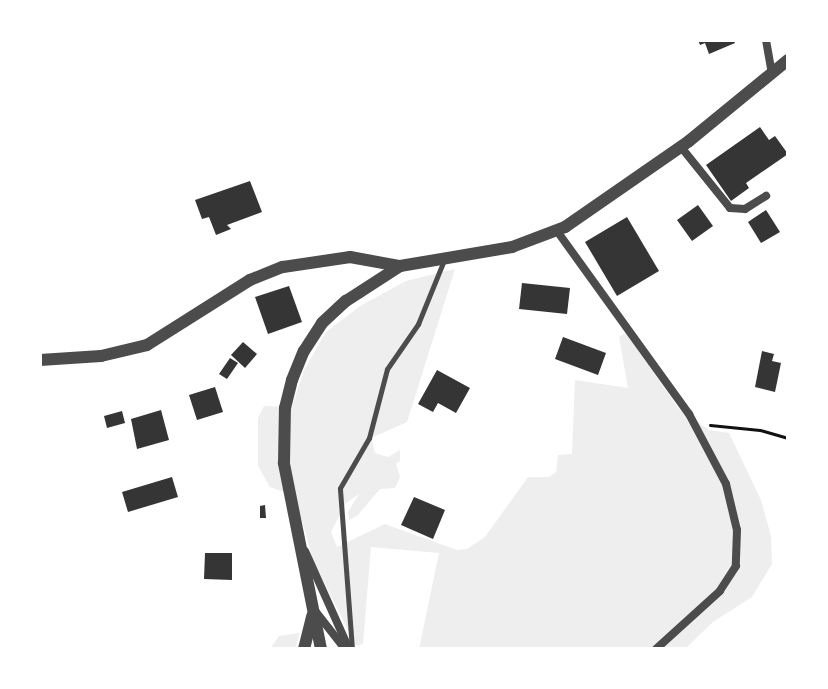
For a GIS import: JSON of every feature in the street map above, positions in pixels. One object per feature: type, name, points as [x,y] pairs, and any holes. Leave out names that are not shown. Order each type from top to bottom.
[{"type":"street","points":[[766,40],[772,73]]},
{"type":"street","points":[[40,360],[101,356],[147,345],[250,280],[283,267],[350,257],[400,266],[512,247],[557,231],[681,147],[788,60]]},
{"type":"street","points":[[681,147],[730,208],[745,209],[766,196]]},
{"type":"street","points":[[557,231],[694,424],[726,484],[737,530],[736,566],[720,591],[656,649]]},
{"type":"street","points":[[321,649],[284,463],[285,408],[292,380],[322,323],[346,301],[400,266]]},
{"type":"street","points":[[301,543],[349,649]]},
{"type":"street","points":[[314,609],[349,649]]},
{"type":"street","points":[[304,649],[314,609]]},
{"type":"lane","points":[[349,649],[340,488],[369,438],[387,369],[418,324],[444,259]]},
{"type":"path","points":[[694,424],[760,430],[788,438]]},
{"type":"shaded area","points":[[455,269],[407,422],[371,438],[375,453],[388,457],[400,450],[400,461],[396,464],[400,477],[395,488],[380,489],[357,516],[349,520],[348,512],[359,494],[346,503],[331,532],[337,547],[385,524],[457,550],[467,549],[485,537],[528,477],[549,477],[556,472],[558,455],[572,454],[575,380],[628,388],[619,337],[626,333],[679,409],[709,430],[729,433],[761,500],[771,536],[772,564],[752,597],[713,622],[685,649],[419,649],[439,553],[371,547],[363,644],[356,646],[313,560],[295,496],[270,487],[258,466],[258,418],[264,406],[292,407],[304,370],[326,332],[360,306],[406,281]]},
{"type":"shaded area","points":[[300,633],[295,649],[270,649],[279,636]]},
{"type":"building","points":[[698,40],[734,40],[735,43],[709,54],[705,43],[700,45]]},
{"type":"building","points":[[760,127],[769,140],[775,136],[788,154],[746,183],[749,188],[731,201],[706,165]]},
{"type":"building","points":[[250,181],[262,212],[227,225],[231,229],[216,235],[209,217],[202,219],[195,200]]},
{"type":"building","points":[[698,205],[713,226],[692,241],[677,220]]},
{"type":"building","points":[[766,210],[780,232],[761,243],[748,222]]},
{"type":"building","points":[[627,217],[659,271],[617,296],[585,242]]},
{"type":"building","points":[[522,283],[570,288],[567,314],[519,309]]},
{"type":"building","points":[[289,286],[302,322],[268,334],[255,297]]},
{"type":"building","points":[[563,337],[606,353],[598,375],[555,359]]},
{"type":"building","points":[[243,342],[257,354],[245,368],[231,355]]},
{"type":"building","points":[[762,351],[774,354],[772,361],[781,363],[775,392],[755,387]]},
{"type":"building","points":[[230,358],[238,363],[227,379],[219,374]]},
{"type":"building","points":[[437,370],[470,388],[456,413],[438,403],[433,412],[418,404]]},
{"type":"building","points":[[215,387],[223,412],[197,420],[189,395]]},
{"type":"building","points":[[161,410],[169,440],[137,449],[131,419]]},
{"type":"building","points":[[122,411],[125,423],[107,428],[104,416]]},
{"type":"building","points":[[172,477],[178,497],[128,512],[122,492]]},
{"type":"building","points":[[414,497],[445,510],[433,539],[401,525]]},
{"type":"building","points":[[265,505],[266,518],[260,518],[260,506]]},
{"type":"building","points":[[205,553],[232,553],[232,580],[204,579]]}]
